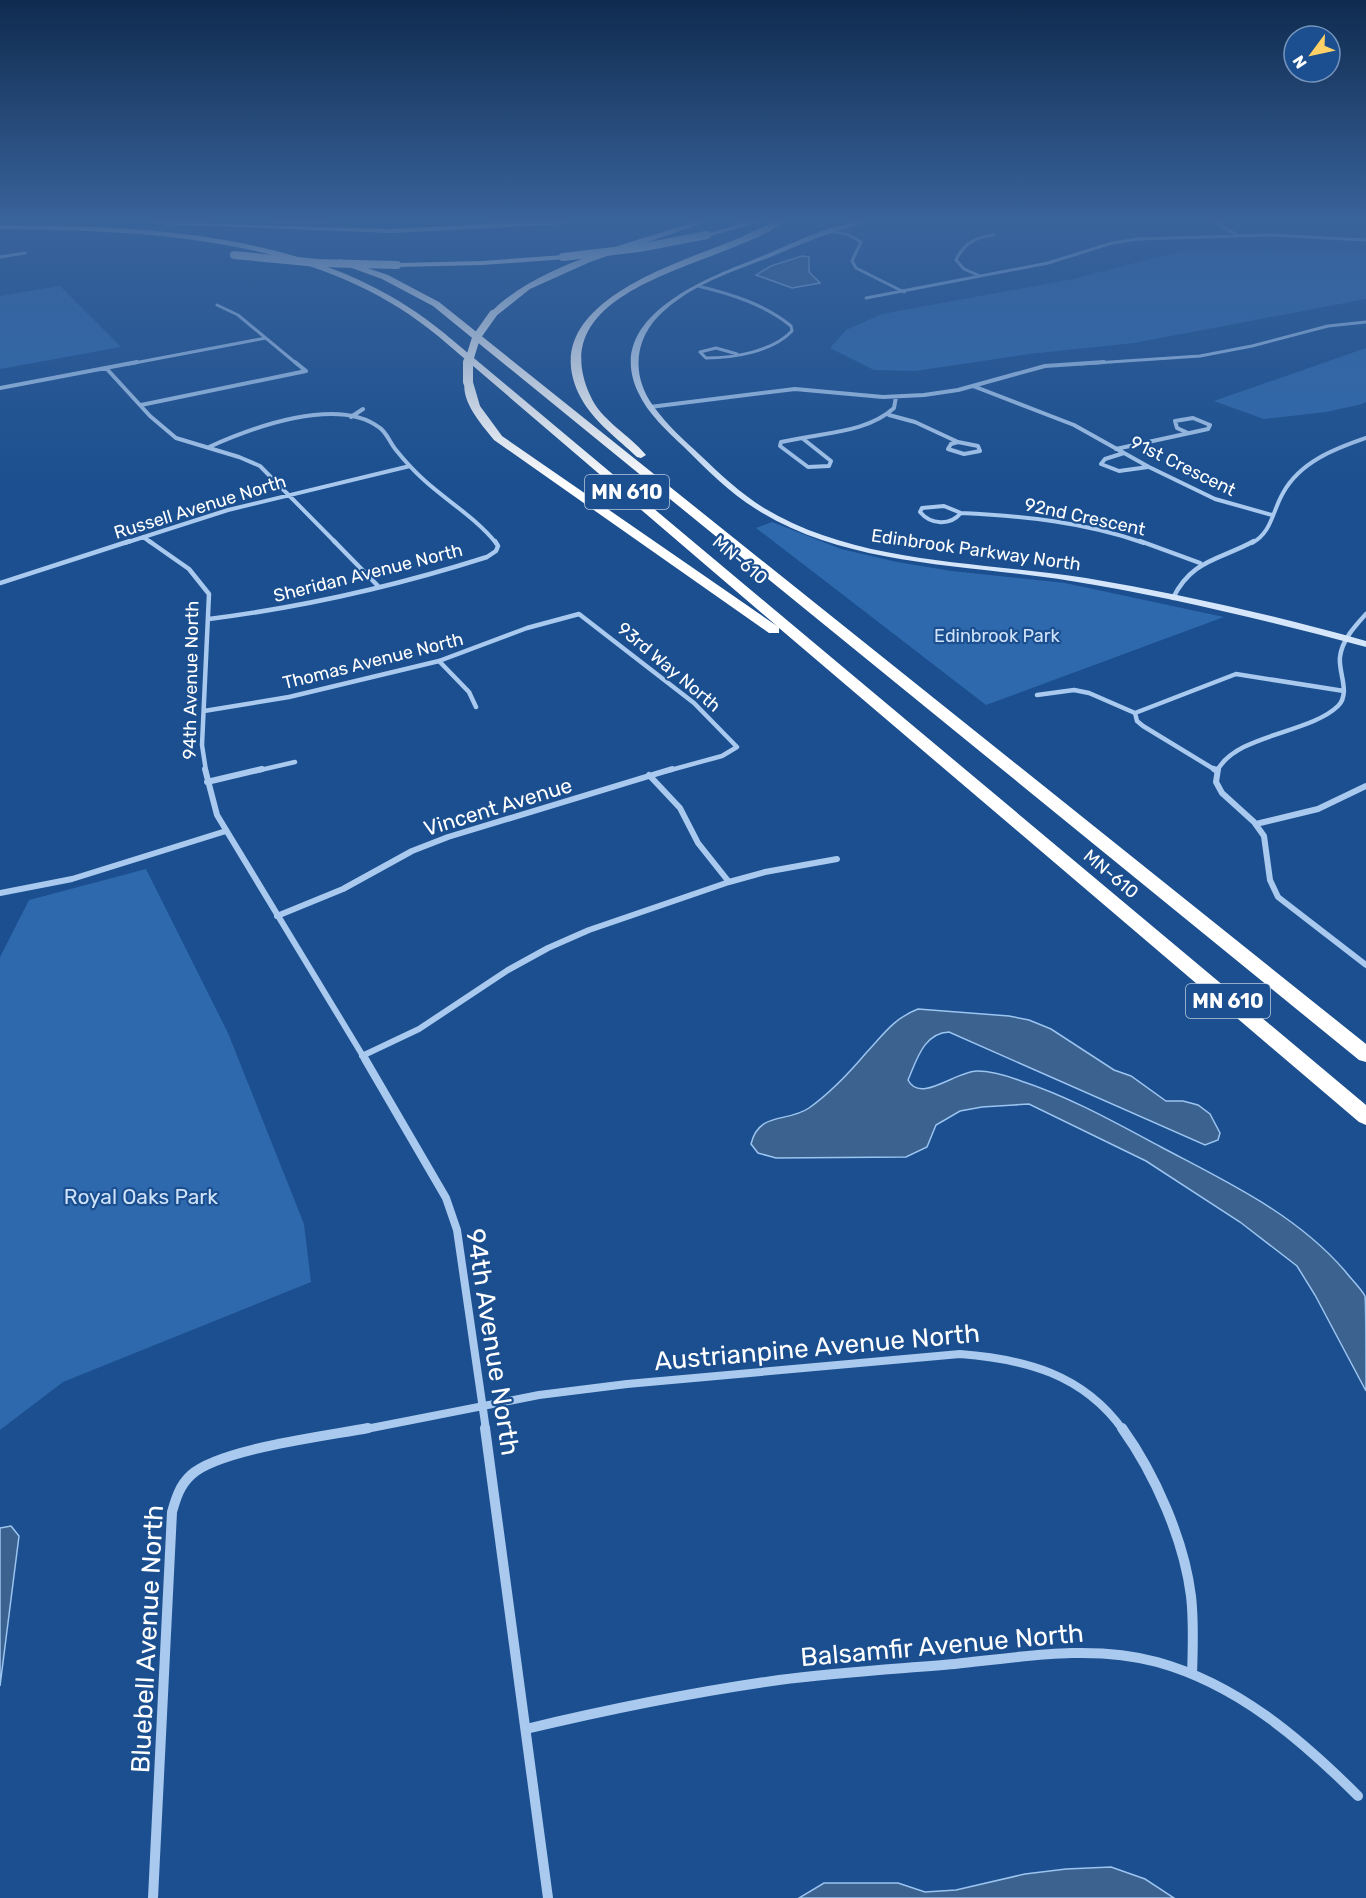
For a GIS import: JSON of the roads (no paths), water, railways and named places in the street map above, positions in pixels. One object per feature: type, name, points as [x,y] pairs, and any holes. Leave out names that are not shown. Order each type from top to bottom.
[{"type":"highway","name":"MN-610","points":[[411,311],[1366,1117]]},
{"type":"highway","name":"MN-610","points":[[444,311],[1366,1055]]},
{"type":"highway","points":[[497,311],[480,330],[470,349],[466,364],[471,396],[480,417],[498,438],[790,642],[1090,884]]},
{"type":"highway","points":[[600,311],[584,330],[575,357],[576,375],[589,403],[651,465],[662,486]]},
{"type":"street","points":[[141,405],[306,371],[238,315],[229,311]]},
{"type":"street","name":"Edinbrook Parkway North","points":[[661,311],[640,336],[634,352],[633,369],[637,386],[650,407],[671,430],[739,494],[772,516],[815,535],[905,558],[1062,577],[1173,598],[1366,644]]},
{"type":"street","points":[[737,354],[716,348],[700,352],[702,356],[711,359],[737,354],[784,340],[792,331],[791,326],[782,318],[767,311]]},
{"type":"street","points":[[650,407],[795,389],[896,397],[935,394],[1045,366],[1220,354],[1328,326],[1366,322]]},
{"type":"street","points":[[0,388],[266,338]]},
{"type":"street","points":[[106,368],[168,433],[185,441],[248,460],[268,474],[379,587]]},
{"type":"street","name":"91st Crescent","points":[[972,385],[1074,425],[1149,467],[1215,499],[1272,515]]},
{"type":"street","points":[[801,437],[831,461],[830,466],[819,469],[806,467],[780,446],[781,442],[801,437],[864,425],[890,415],[897,405],[896,397]]},
{"type":"street","points":[[351,417],[363,409]]},
{"type":"street","points":[[890,415],[915,422],[958,442],[973,444],[978,446],[980,451],[975,454],[961,455],[948,449],[958,442]]},
{"type":"street","points":[[208,447],[240,432],[295,418],[351,417],[379,428],[410,466]]},
{"type":"street","name":"91st Crescent","points":[[1116,449],[1208,429],[1210,425],[1197,419],[1186,418],[1175,421],[1178,428],[1188,433]]},
{"type":"street","points":[[1173,598],[1182,580],[1200,563],[1253,543],[1263,535],[1285,489],[1297,475],[1331,452],[1366,438]]},
{"type":"street","points":[[1124,453],[1105,459],[1101,464],[1119,471],[1149,467]]},
{"type":"street","name":"Russell Avenue North","points":[[0,583],[228,510],[410,466]]},
{"type":"street","name":"Sheridan Avenue North","points":[[209,619],[303,606],[478,560],[496,551],[498,546],[493,539],[410,466]]},
{"type":"street","name":"92nd Crescent","points":[[961,513],[954,519],[938,522],[925,518],[920,512],[922,508],[937,505],[961,513],[1015,516],[1089,528],[1160,547],[1200,563]]},
{"type":"street","name":"94th Avenue North","points":[[143,537],[201,579],[209,594],[202,745],[207,782],[217,815],[423,1156],[446,1198],[457,1230],[483,1404],[548,1898]]},
{"type":"street","name":"Thomas Avenue North","points":[[204,711],[289,697],[439,661],[528,628],[579,614]]},
{"type":"street","name":"93rd Way North","points":[[579,614],[694,703],[737,747]]},
{"type":"street","points":[[1366,614],[1348,638],[1340,655],[1344,699],[1329,712],[1237,751],[1227,758],[1217,771],[1216,783],[1226,800],[1256,824],[1264,835],[1270,885],[1278,897],[1366,965]]},
{"type":"street","points":[[439,661],[469,692],[476,707]]},
{"type":"street","points":[[1037,695],[1074,690],[1089,693],[1135,713],[1236,674],[1254,675],[1344,691]]},
{"type":"street","points":[[1135,713],[1137,721],[1143,726],[1217,771]]},
{"type":"street","name":"Vincent Avenue","points":[[277,916],[343,889],[412,851],[448,837],[566,803],[649,775],[722,756],[737,747]]},
{"type":"street","name":"94th Avenue North","points":[[207,782],[295,762]]},
{"type":"street","points":[[649,775],[680,808],[698,843],[729,882]]},
{"type":"street","points":[[1256,824],[1318,809],[1366,786]]},
{"type":"street","points":[[0,893],[72,879],[226,831]]},
{"type":"street","points":[[362,1056],[419,1029],[508,970],[548,948],[589,930],[729,882],[765,872],[837,859]]},
{"type":"street","name":"Austrianpine Avenue North","points":[[483,1404],[627,1384],[960,1354],[994,1354],[1027,1362],[1060,1375],[1090,1395],[1118,1420],[1140,1450],[1156,1482],[1189,1583],[1194,1629],[1192,1674]]},
{"type":"street","name":"Bluebell Avenue North","points":[[153,1898],[172,1512],[176,1494],[187,1477],[206,1463],[225,1456],[483,1404]]},
{"type":"street","name":"Balsamfir Avenue North","points":[[526,1729],[614,1708],[780,1680],[1056,1654],[1105,1653],[1157,1662],[1192,1674],[1262,1712],[1312,1750],[1358,1796]]},
{"type":"park label","name":"Edinbrook Park","points":[[997,636]]},
{"type":"park label","name":"Royal Oaks Park","points":[[141,1197]]}]
